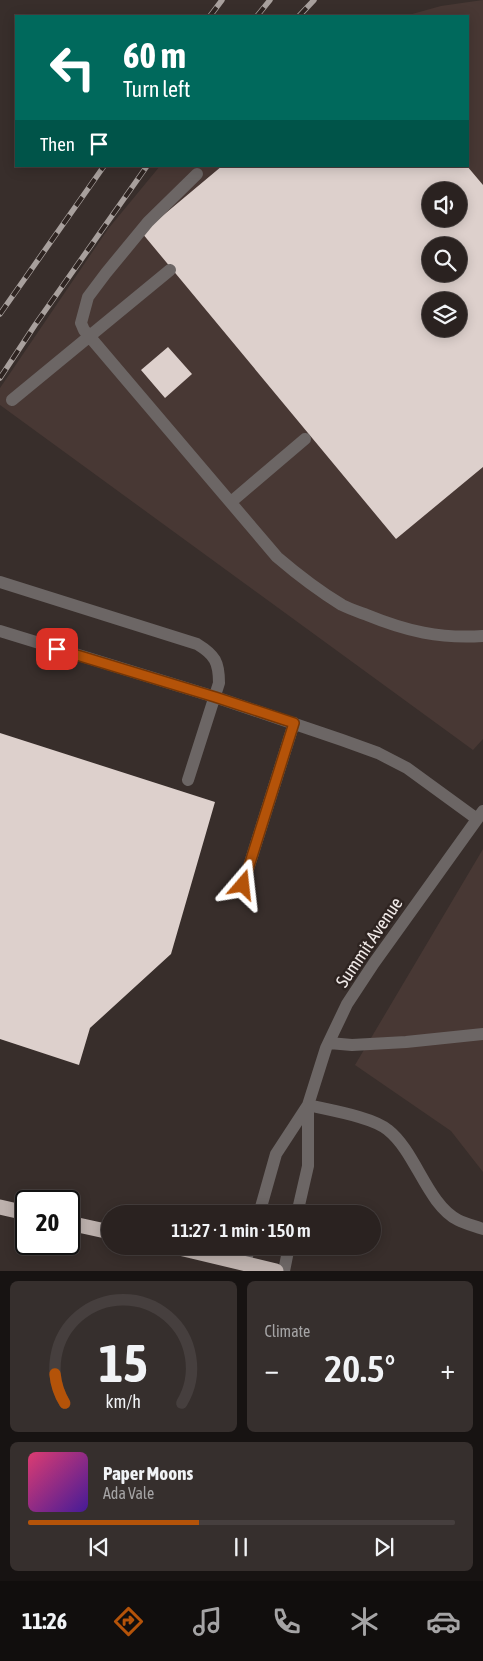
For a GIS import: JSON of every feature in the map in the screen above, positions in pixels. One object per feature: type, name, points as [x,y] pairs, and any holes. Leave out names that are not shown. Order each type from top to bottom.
[{"type":"highway","points":[[0,1208],[15,1211]]},
{"type":"highway","points":[[80,1225],[101,1230]]},
{"type":"highway","points":[[210,1255],[276,1271]]},
{"type":"street","points":[[197,174],[148,222],[106,273],[88,298],[81,323],[84,330],[277,557],[306,581],[344,606],[388,624],[428,635],[483,636]]},
{"type":"street","points":[[12,400],[170,270]]},
{"type":"street","points":[[230,502],[305,439]]},
{"type":"street","points":[[0,582],[197,644],[209,651],[216,661],[219,671],[219,683],[188,780]]},
{"type":"street","points":[[0,631],[215,697],[378,753],[408,768],[480,815]]},
{"type":"street","points":[[243,885],[294,723]]},
{"type":"street","name":"Summit Avenue","points":[[262,1205],[276,1154],[308,1105],[329,1043],[348,1004],[374,963],[480,815]]},
{"type":"street","points":[[329,1043],[352,1046],[415,1042],[483,1034]]},
{"type":"street","points":[[308,1105],[370,1120],[387,1128],[400,1142],[435,1198],[446,1211],[457,1220],[483,1229]]},
{"type":"street","name":"Summit Avenue","points":[[299,1205],[308,1166],[308,1105]]},
{"type":"street","points":[[245,1263],[247,1255]]},
{"type":"street","points":[[284,1271],[287,1255]]},
{"type":"shaded area","points":[[483,0],[483,739],[473,750],[0,405],[0,388],[108,229],[159,167],[469,167],[469,15],[409,15],[441,6]]},
{"type":"shaded area","points":[[483,849],[483,1172],[451,1131],[355,1065]]},
{"type":"building","points":[[221,167],[468,167],[483,185],[483,467],[396,539],[142,233]]},
{"type":"building","points":[[168,347],[192,374],[165,398],[141,370]]},
{"type":"building","points":[[0,733],[215,802],[171,954],[90,1028],[79,1065],[0,1039]]},
{"type":"railway","points":[[211,15],[222,0]]},
{"type":"railway","points":[[258,15],[270,0]]},
{"type":"railway","points":[[300,15],[314,0]]},
{"type":"railway","points":[[0,314],[103,167]]},
{"type":"railway","points":[[0,378],[146,167]]},
{"type":"route","points":[[57,649],[294,723],[243,885]]}]
